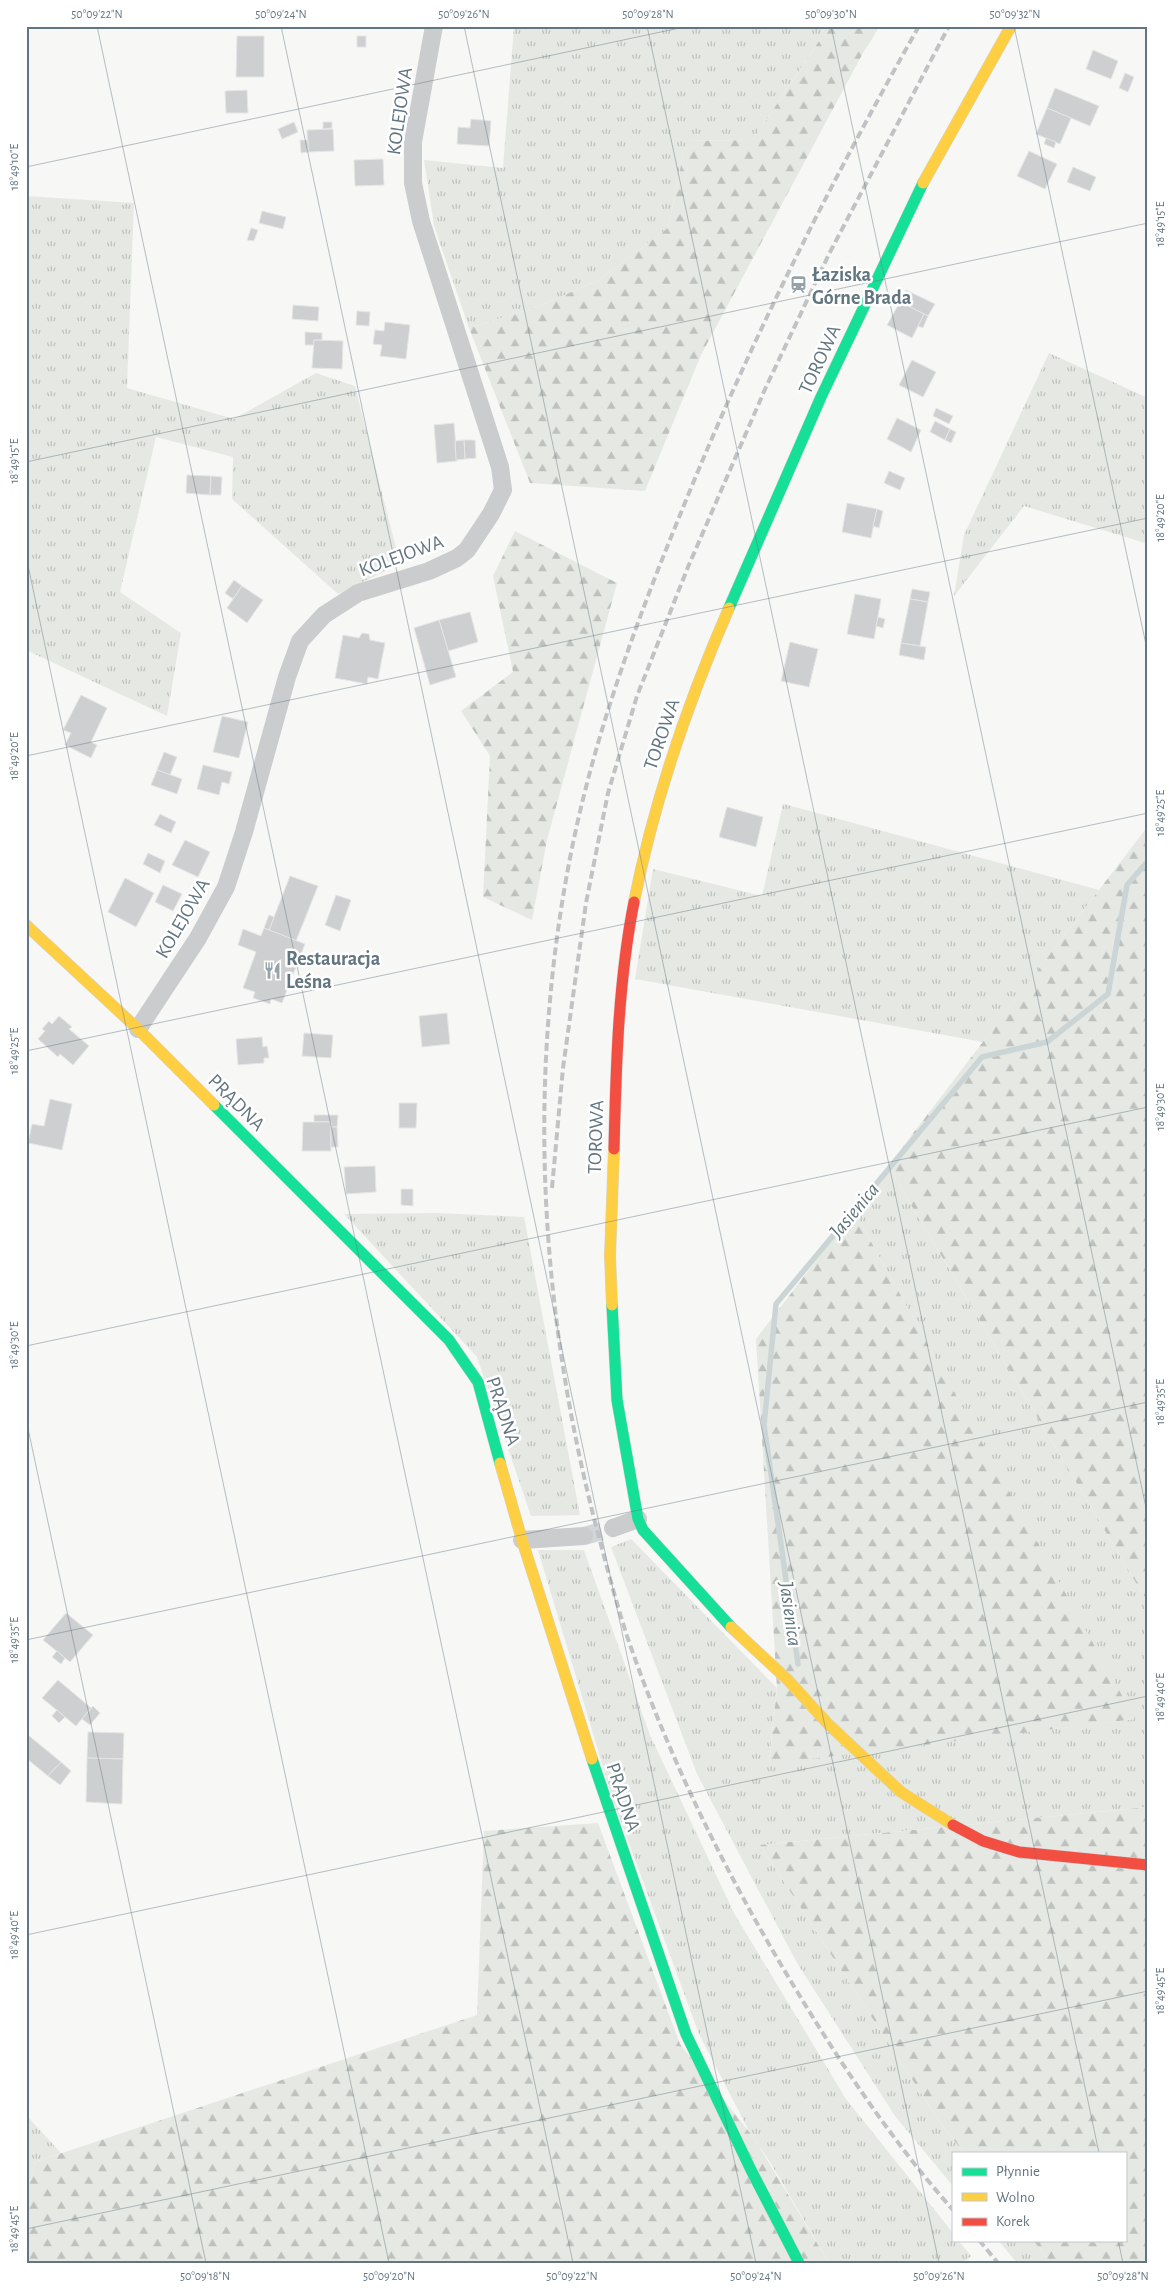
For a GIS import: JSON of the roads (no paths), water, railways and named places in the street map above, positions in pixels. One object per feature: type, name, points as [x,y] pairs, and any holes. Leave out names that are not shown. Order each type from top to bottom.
[{"type":"street","name":"KOLEJOWA","points":[[138,1029],[198,938],[226,887],[244,832],[287,678],[300,641],[324,614],[358,593],[429,572],[457,558],[478,535],[502,490],[500,467],[421,221],[414,183],[413,142],[434,26]]},
{"type":"street","name":"TOROWA","points":[[638,1519],[617,1400],[610,1256],[617,1061],[622,990],[632,911],[644,850],[682,725],[725,617],[822,397],[914,199],[1011,26]]},
{"type":"street","name":"PRĄDNA","points":[[26,926],[138,1029],[449,1340],[478,1382],[522,1540],[563,1664],[604,1799],[686,2034],[751,2170],[799,2263]]},
{"type":"street","points":[[614,1528],[638,1519],[643,1530],[738,1635],[788,1680],[828,1724],[901,1792],[941,1819],[983,1841],[1010,1849],[1148,1864]]},
{"type":"street","points":[[522,1540],[584,1536]]},
{"type":"waterway","name":"Jasienica","points":[[798,1664],[764,1425],[776,1304],[982,1057],[1047,1042],[1108,994],[1127,885],[1148,861]]},
{"type":"tunnel","points":[[584,1536],[613,1528]]},
{"type":"railway","points":[[919,26],[822,206],[733,390],[647,598],[617,682],[591,767],[571,853],[557,937],[548,1021],[544,1105],[551,1273],[561,1357],[576,1440],[595,1522],[618,1608],[644,1682],[681,1772],[702,1817],[723,1861],[770,1946],[831,2046],[869,2103],[910,2158],[952,2209]]},
{"type":"railway","points":[[552,1188],[563,1068],[586,903],[608,793],[637,696],[688,567],[766,387],[829,254],[949,26]]},
{"type":"railway","points":[[981,2242],[998,2263]]},
{"type":"place","name":"Łaziska Górne Brada","points":[[798,285]]},
{"type":"place","name":"Restauracja Leśna","points":[[272,970]]}]
